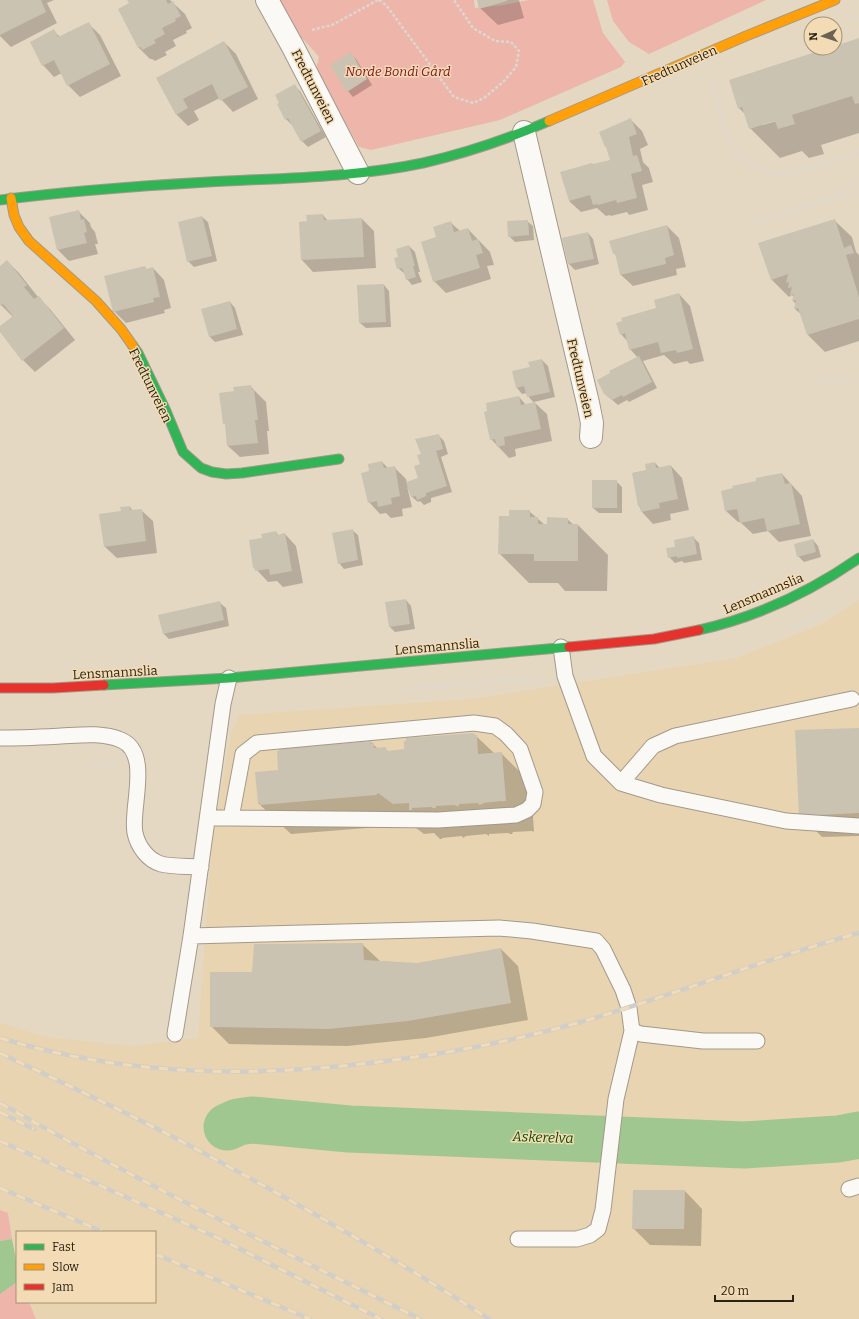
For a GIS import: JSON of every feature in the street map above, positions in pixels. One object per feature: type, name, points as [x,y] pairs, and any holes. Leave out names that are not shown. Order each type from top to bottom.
[{"type":"street","name":"Fredtunveien","points":[[268,0],[294,47],[358,173]]},
{"type":"street","name":"Fredtunveien","points":[[0,200],[132,186],[280,179],[358,173],[400,168],[452,156],[524,132],[785,18],[835,0]]},
{"type":"street","name":"Fredtunveien","points":[[524,132],[588,403],[592,423],[590,437]]},
{"type":"street","name":"Fredtunveien","points":[[11,198],[14,214],[19,227],[29,241],[96,301],[121,329],[138,353],[166,411],[183,452],[191,460],[202,468],[212,472],[226,474],[339,459]]},
{"type":"street","name":"Lensmannslia","points":[[0,688],[53,688],[229,678],[654,638],[698,631],[743,618],[794,597],[841,571],[859,558]]},
{"type":"lane","points":[[561,647],[565,676],[594,756],[621,783],[661,795],[786,821],[859,826]]},
{"type":"lane","points":[[175,1034],[229,678]]},
{"type":"lane","points":[[621,783],[653,746],[675,736],[852,699]]},
{"type":"lane","points":[[208,818],[438,820],[516,815],[527,810],[533,804],[535,792],[520,749],[506,734],[495,726],[474,723],[257,742],[243,754],[231,818]]},
{"type":"lane","points":[[0,738],[87,735],[110,736],[123,740],[133,749],[137,764],[138,782],[135,833],[140,846],[149,858],[162,864],[201,867]]},
{"type":"lane","points":[[191,936],[499,928],[532,931],[596,941],[603,949],[623,990],[629,1008],[632,1031],[616,1099],[603,1210],[598,1229],[590,1235],[577,1238],[518,1239]]},
{"type":"lane","points":[[632,1031],[641,1034],[703,1041],[757,1041]]},
{"type":"path","points":[[307,28],[311,31],[332,24],[379,0],[386,5],[454,97],[472,103],[484,98],[503,82],[516,67],[519,51],[511,42],[495,41],[473,28],[454,0]]},
{"type":"path","points":[[704,54],[709,67],[723,125],[739,155],[763,172],[787,175],[859,153]]},
{"type":"path","points":[[834,199],[859,179]]},
{"type":"path","points":[[748,223],[859,191]]},
{"type":"path","points":[[819,380],[859,379]]},
{"type":"path","points":[[88,764],[137,764]]},
{"type":"shaded area","points":[[859,600],[859,1319],[36,1319],[29,1303],[156,1303],[156,1231],[16,1231],[16,1258],[8,1213],[0,1210],[0,1023],[46,1037],[131,1046],[198,1038],[213,838],[231,733],[240,715],[471,699],[736,658],[820,625]]},
{"type":"shaded area","points":[[12,1239],[16,1259],[16,1283],[0,1294],[0,1241]]},
{"type":"green space","name":"Norde Bondi Gård","points":[[277,0],[474,0],[475,8],[529,0],[593,0],[603,33],[625,62],[621,67],[500,120],[371,150],[359,147],[316,70],[319,57],[295,32]]},
{"type":"green space","points":[[607,0],[766,0],[649,54],[629,42],[613,21]]},
{"type":"green space","points":[[0,1210],[8,1213],[12,1239],[0,1241]]},
{"type":"green space","points":[[16,1283],[16,1303],[29,1303],[36,1319],[0,1319],[0,1294]]},
{"type":"building","points":[[0,0],[41,0],[46,12],[0,35]]},
{"type":"building","points":[[127,0],[166,0],[168,4],[173,1],[181,16],[175,19],[176,21],[162,28],[165,34],[154,40],[156,43],[142,50],[141,47],[138,48],[118,9],[129,3]]},
{"type":"building","points":[[477,0],[507,0],[507,1],[479,9]]},
{"type":"building","points":[[89,22],[110,64],[67,86],[54,60],[42,66],[30,42],[54,29],[58,37]]},
{"type":"building","points":[[859,38],[859,103],[855,104],[852,96],[792,115],[795,124],[778,129],[775,121],[749,129],[742,107],[738,109],[729,80],[803,56],[843,56],[843,43]]},
{"type":"building","points":[[224,41],[248,87],[220,101],[212,84],[183,99],[188,108],[176,115],[156,78]]},
{"type":"building","points":[[351,52],[367,79],[347,92],[330,65]]},
{"type":"building","points":[[295,84],[321,131],[301,142],[288,118],[285,120],[277,104],[279,103],[275,95]]},
{"type":"building","points":[[631,118],[637,134],[629,137],[633,156],[637,155],[642,171],[631,174],[637,198],[617,203],[616,200],[598,205],[593,205],[590,195],[569,201],[560,172],[592,163],[610,160],[599,132]]},
{"type":"building","points":[[79,210],[81,220],[84,219],[87,232],[84,233],[87,243],[57,250],[49,217]]},
{"type":"building","points":[[323,214],[324,220],[362,218],[364,257],[301,260],[299,222],[307,221],[306,215]]},
{"type":"building","points":[[202,216],[212,256],[187,262],[178,222]]},
{"type":"building","points":[[835,219],[844,248],[851,245],[854,253],[846,255],[859,297],[859,319],[807,335],[798,308],[794,309],[796,300],[792,301],[794,294],[790,295],[792,287],[788,288],[789,282],[786,283],[788,274],[771,280],[758,243]]},
{"type":"building","points":[[528,220],[529,235],[508,237],[507,221]]},
{"type":"building","points":[[451,221],[454,232],[468,228],[472,241],[478,239],[483,253],[476,255],[480,268],[433,282],[421,242],[436,237],[433,227]]},
{"type":"building","points":[[667,225],[674,255],[665,258],[666,264],[620,275],[615,253],[613,254],[609,241]]},
{"type":"building","points":[[588,232],[594,259],[568,264],[562,238]]},
{"type":"building","points":[[409,245],[415,266],[413,266],[416,277],[406,280],[403,270],[401,268],[397,269],[394,258],[398,257],[396,249]]},
{"type":"building","points":[[7,260],[27,285],[24,287],[34,299],[39,296],[64,328],[22,361],[0,332],[0,326],[13,316],[3,304],[0,306],[0,266]]},
{"type":"building","points":[[145,266],[146,269],[153,267],[160,297],[153,298],[154,302],[113,312],[104,276]]},
{"type":"building","points":[[384,284],[386,322],[359,323],[357,285]]},
{"type":"building","points":[[679,293],[693,349],[677,353],[676,350],[661,353],[658,342],[629,350],[625,333],[620,335],[616,323],[622,321],[621,318],[656,308],[654,300]]},
{"type":"building","points":[[230,301],[237,329],[209,337],[201,309]]},
{"type":"building","points":[[639,356],[652,382],[623,397],[622,395],[612,400],[604,394],[597,380],[610,373],[609,371]]},
{"type":"building","points":[[542,359],[550,392],[527,397],[524,386],[516,388],[512,371],[530,367],[528,362]]},
{"type":"building","points":[[251,385],[252,390],[254,390],[258,420],[255,420],[258,443],[227,446],[225,424],[223,424],[219,393],[234,391],[233,387]]},
{"type":"building","points":[[519,396],[521,405],[535,402],[541,429],[504,437],[505,445],[497,447],[495,439],[490,440],[484,412],[487,411],[486,403]]},
{"type":"building","points":[[439,434],[443,449],[436,451],[447,486],[426,493],[426,496],[417,500],[416,496],[411,497],[406,482],[418,478],[414,466],[420,464],[417,455],[421,454],[415,439]]},
{"type":"building","points":[[382,461],[384,468],[395,466],[400,496],[391,498],[392,504],[378,507],[377,501],[368,503],[361,473],[369,471],[368,464]]},
{"type":"building","points":[[655,462],[656,468],[671,465],[678,499],[659,503],[660,508],[641,512],[640,506],[638,506],[632,473],[646,470],[645,464]]},
{"type":"building","points":[[782,473],[785,484],[791,483],[800,524],[767,531],[764,518],[740,523],[737,509],[725,511],[721,491],[733,488],[732,486],[756,481],[756,478]]},
{"type":"building","points":[[592,480],[617,480],[617,508],[592,508]]},
{"type":"building","points":[[130,506],[130,510],[142,509],[146,541],[104,547],[99,514],[121,511],[120,507]]},
{"type":"building","points":[[509,510],[530,510],[530,517],[538,517],[538,524],[547,524],[547,517],[568,518],[568,524],[578,524],[578,561],[534,561],[534,554],[498,554],[499,516],[509,516]]},
{"type":"building","points":[[353,529],[358,560],[338,564],[332,533]]},
{"type":"building","points":[[276,531],[277,535],[285,533],[292,571],[270,575],[269,569],[255,571],[254,567],[253,568],[249,540],[262,538],[261,534]]},
{"type":"building","points":[[694,536],[697,554],[677,558],[677,556],[668,558],[666,548],[675,547],[674,540]]},
{"type":"building","points":[[813,539],[816,552],[797,557],[794,544]]},
{"type":"building","points":[[406,599],[410,624],[389,627],[385,602]]},
{"type":"building","points":[[220,601],[224,620],[163,634],[158,615]]},
{"type":"building","points":[[859,728],[859,813],[799,816],[795,730]]},
{"type":"building","points":[[474,733],[477,735],[478,754],[502,752],[506,801],[504,802],[483,803],[479,805],[478,803],[459,804],[459,806],[436,806],[436,808],[412,808],[412,810],[409,810],[409,803],[393,804],[378,793],[376,795],[260,805],[260,803],[258,803],[255,772],[278,770],[277,751],[279,751],[279,749],[371,741],[371,744],[374,743],[374,748],[385,747],[388,751],[404,749],[404,741],[406,741],[406,738]]},
{"type":"building","points":[[363,943],[364,960],[417,963],[501,948],[511,1003],[408,1021],[329,1029],[210,1027],[210,972],[252,972],[254,944]]},
{"type":"building","points":[[633,1190],[685,1190],[684,1229],[632,1229]]},
{"type":"waterway","name":"Askerelva","points":[[227,1127],[238,1122],[252,1120],[349,1129],[744,1145],[838,1139],[859,1135]]},
{"type":"railway","points":[[0,1038],[48,1051],[96,1060],[144,1067],[192,1070],[288,1070],[411,1058],[460,1050],[557,1029],[859,933]]},
{"type":"railway","points":[[0,1053],[177,1139],[374,1248],[489,1319]]},
{"type":"railway","points":[[0,1103],[156,1187],[420,1319]]},
{"type":"railway","points":[[0,1112],[34,1129]]},
{"type":"railway","points":[[0,1141],[218,1238],[381,1319]]},
{"type":"railway","points":[[0,1188],[102,1231]]},
{"type":"railway","points":[[156,1254],[310,1319]]},
{"type":"traffic: fast","points":[[0,200],[156,185],[316,177],[370,172],[423,163],[471,150],[502,140],[549,121]]},
{"type":"traffic: fast","points":[[133,346],[138,353],[166,411],[183,452],[201,468],[212,472],[226,474],[242,473],[339,459]]},
{"type":"traffic: fast","points":[[699,630],[742,618],[782,602],[821,582],[859,558]]},
{"type":"traffic: fast","points":[[104,685],[229,678],[569,647]]},
{"type":"traffic: slow","points":[[549,121],[746,36],[835,0]]},
{"type":"traffic: slow","points":[[11,198],[14,215],[19,227],[29,241],[96,301],[121,329],[133,346]]},
{"type":"traffic: jam","points":[[569,647],[654,639],[699,630]]},
{"type":"traffic: jam","points":[[0,688],[53,688],[104,685]]}]
